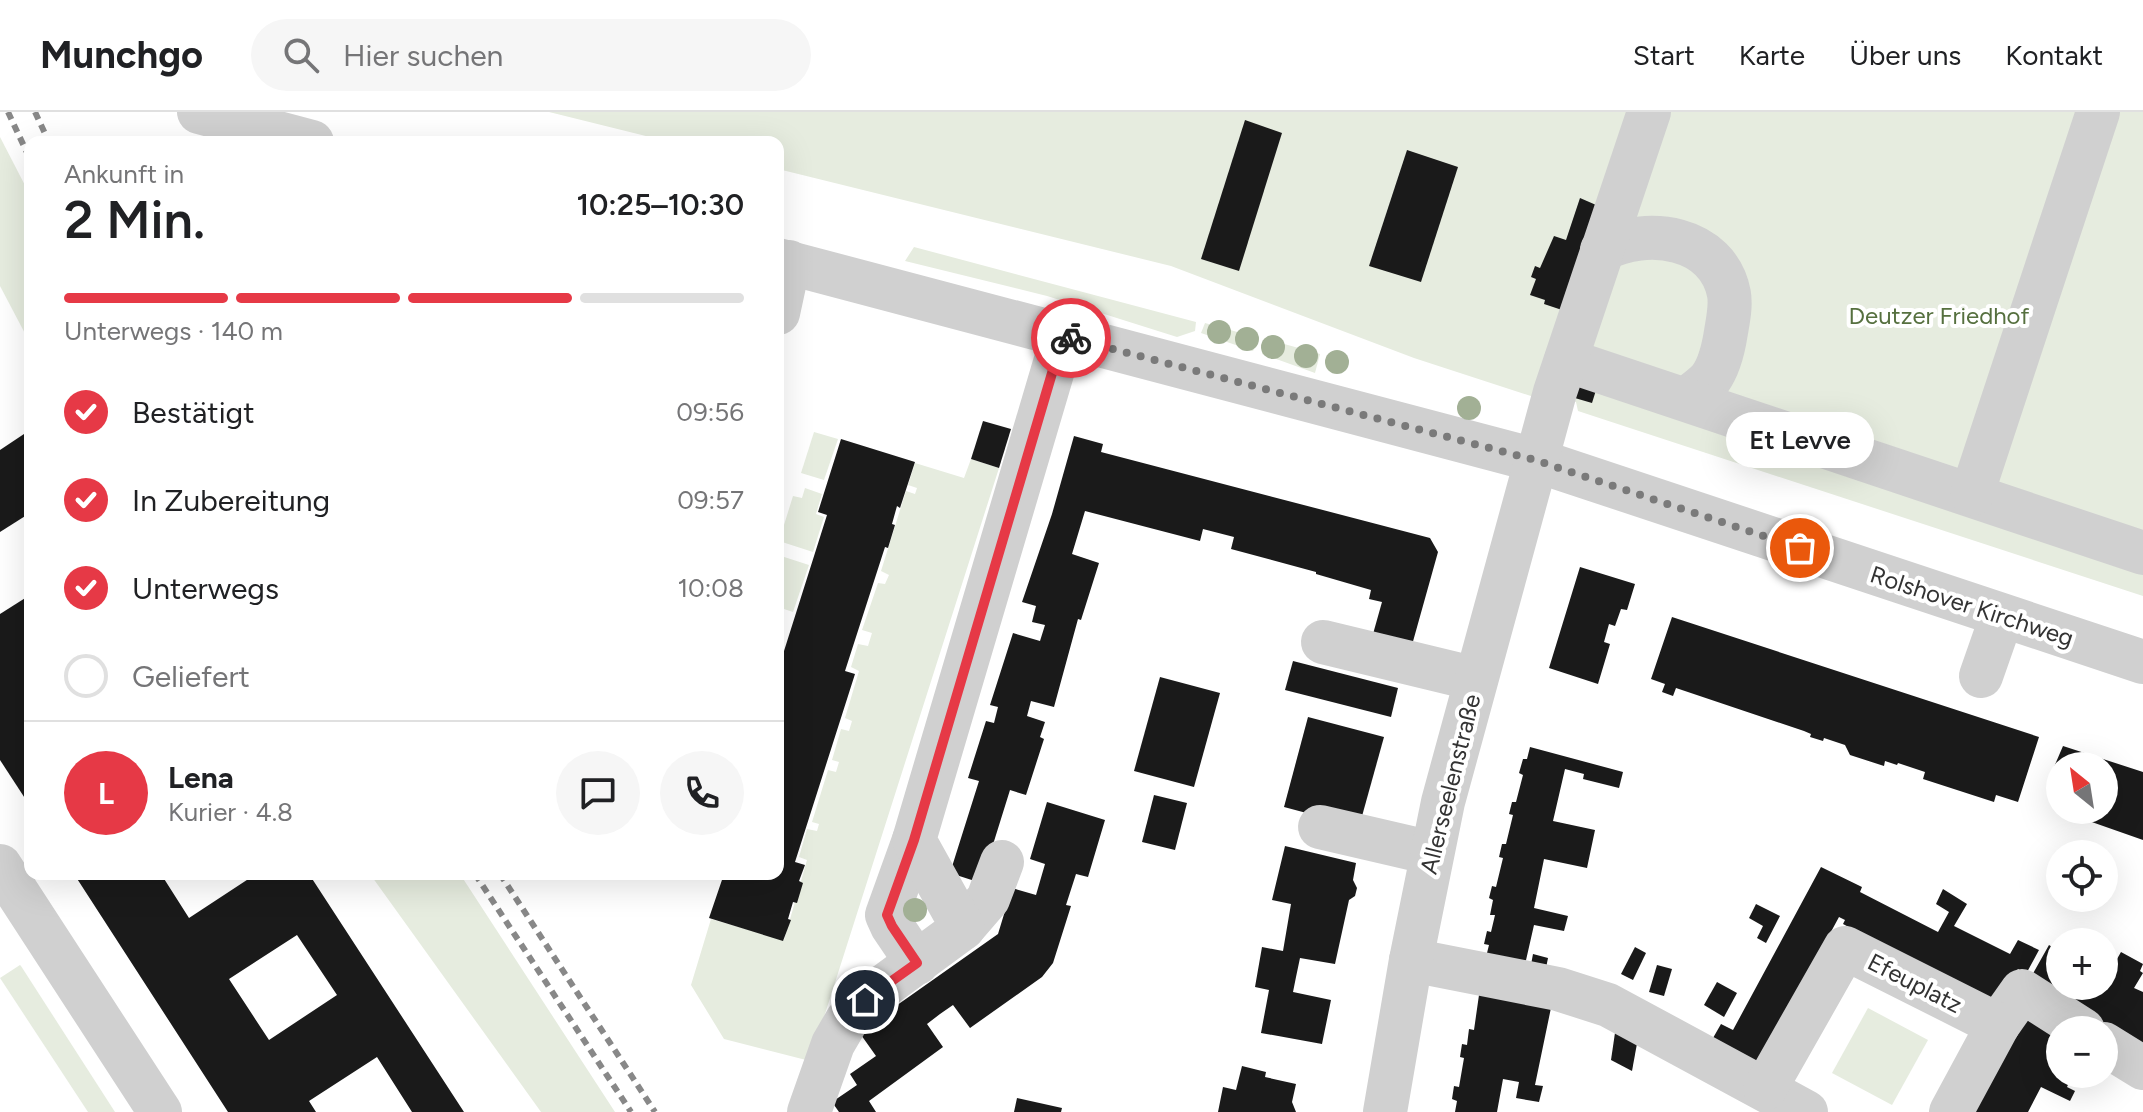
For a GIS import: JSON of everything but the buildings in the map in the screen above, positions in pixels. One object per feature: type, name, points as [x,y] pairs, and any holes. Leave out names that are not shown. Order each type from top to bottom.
[{"type":"street","points":[[199,112],[289,136]]},
{"type":"street","points":[[1649,112],[1566,360],[2143,553]]},
{"type":"street","points":[[1972,494],[2098,112]]},
{"type":"street","points":[[1602,250],[1616,242],[1635,238],[1673,239],[1690,244],[1710,258],[1722,274],[1729,295],[1724,342],[1711,378],[1686,399]]},
{"type":"street","name":"Rolshover Kirchweg","points":[[784,261],[1535,460],[2143,662]]},
{"type":"street","points":[[917,963],[887,915],[914,840],[1063,336]]},
{"type":"street","name":"Allerseelenstraße","points":[[1385,1112],[1443,802],[1535,460],[1566,360]]},
{"type":"street","points":[[1981,676],[2002,616]]},
{"type":"street","points":[[1323,642],[1476,679]]},
{"type":"street","points":[[1320,827],[1432,853]]},
{"type":"street","points":[[914,840],[963,928]]},
{"type":"street","points":[[809,1112],[833,1044],[847,1020],[865,1000],[963,928],[988,899],[1002,862]]},
{"type":"street","points":[[0,866],[160,1112]]},
{"type":"street","name":"Efeuplatz","points":[[1765,1089],[1845,948],[2010,1008]]},
{"type":"street","points":[[1411,960],[1558,989],[1608,1005],[1806,1112]]},
{"type":"street","points":[[1951,1112],[2010,1008],[2046,1019]]},
{"type":"street","points":[[2118,1053],[2143,1068]]},
{"type":"green space","name":"Deutzer Friedhof","points":[[549,112],[2143,112],[2143,596],[1578,411],[1576,402],[1538,391],[1534,397],[1414,358],[1171,266],[784,170],[784,136],[646,136]]},
{"type":"green space","points":[[0,137],[24,183],[24,332],[0,286]]},
{"type":"green space","points":[[914,247],[1196,322],[1195,331],[1177,337],[1047,296],[905,261]]},
{"type":"green space","points":[[1205,323],[1259,338],[1253,351],[1201,333]]},
{"type":"green space","points":[[1266,339],[1320,354],[1315,373],[1262,354]]},
{"type":"green space","points":[[814,432],[838,439],[824,480],[801,473]]},
{"type":"green space","points":[[971,459],[999,468],[810,1061],[724,1039],[691,985],[711,919],[784,940],[807,860],[799,857],[807,829],[817,831],[819,824],[812,822],[828,770],[836,772],[839,762],[832,760],[841,729],[849,731],[852,721],[845,718],[859,671],[851,667],[858,644],[868,646],[872,633],[862,630],[878,583],[885,584],[889,575],[881,571],[906,491],[915,494],[917,488],[908,485],[915,463],[964,478]]},
{"type":"green space","points":[[805,488],[822,494],[816,514],[824,517],[813,552],[784,543],[784,525],[793,496],[802,498]]},
{"type":"green space","points":[[784,557],[809,565],[793,612],[784,609]]},
{"type":"green space","points":[[374,880],[464,880],[615,1112],[541,1112]]},
{"type":"green space","points":[[20,965],[115,1112],[88,1112],[0,978]]},
{"type":"green space","points":[[1868,1008],[1928,1040],[1892,1105],[1832,1073]]},
{"type":"railway","points":[[8,112],[24,146]]},
{"type":"railway","points":[[35,112],[46,136]]},
{"type":"railway","points":[[479,880],[631,1112]]},
{"type":"railway","points":[[504,880],[655,1112]]},
{"type":"way so far","points":[[1071,338],[1535,460],[1800,548]]},
{"type":"place","name":"Et Levve","points":[[1800,548]]},
{"type":"route","points":[[865,1000],[917,963],[887,915],[914,840],[1063,336],[1071,338]]}]
